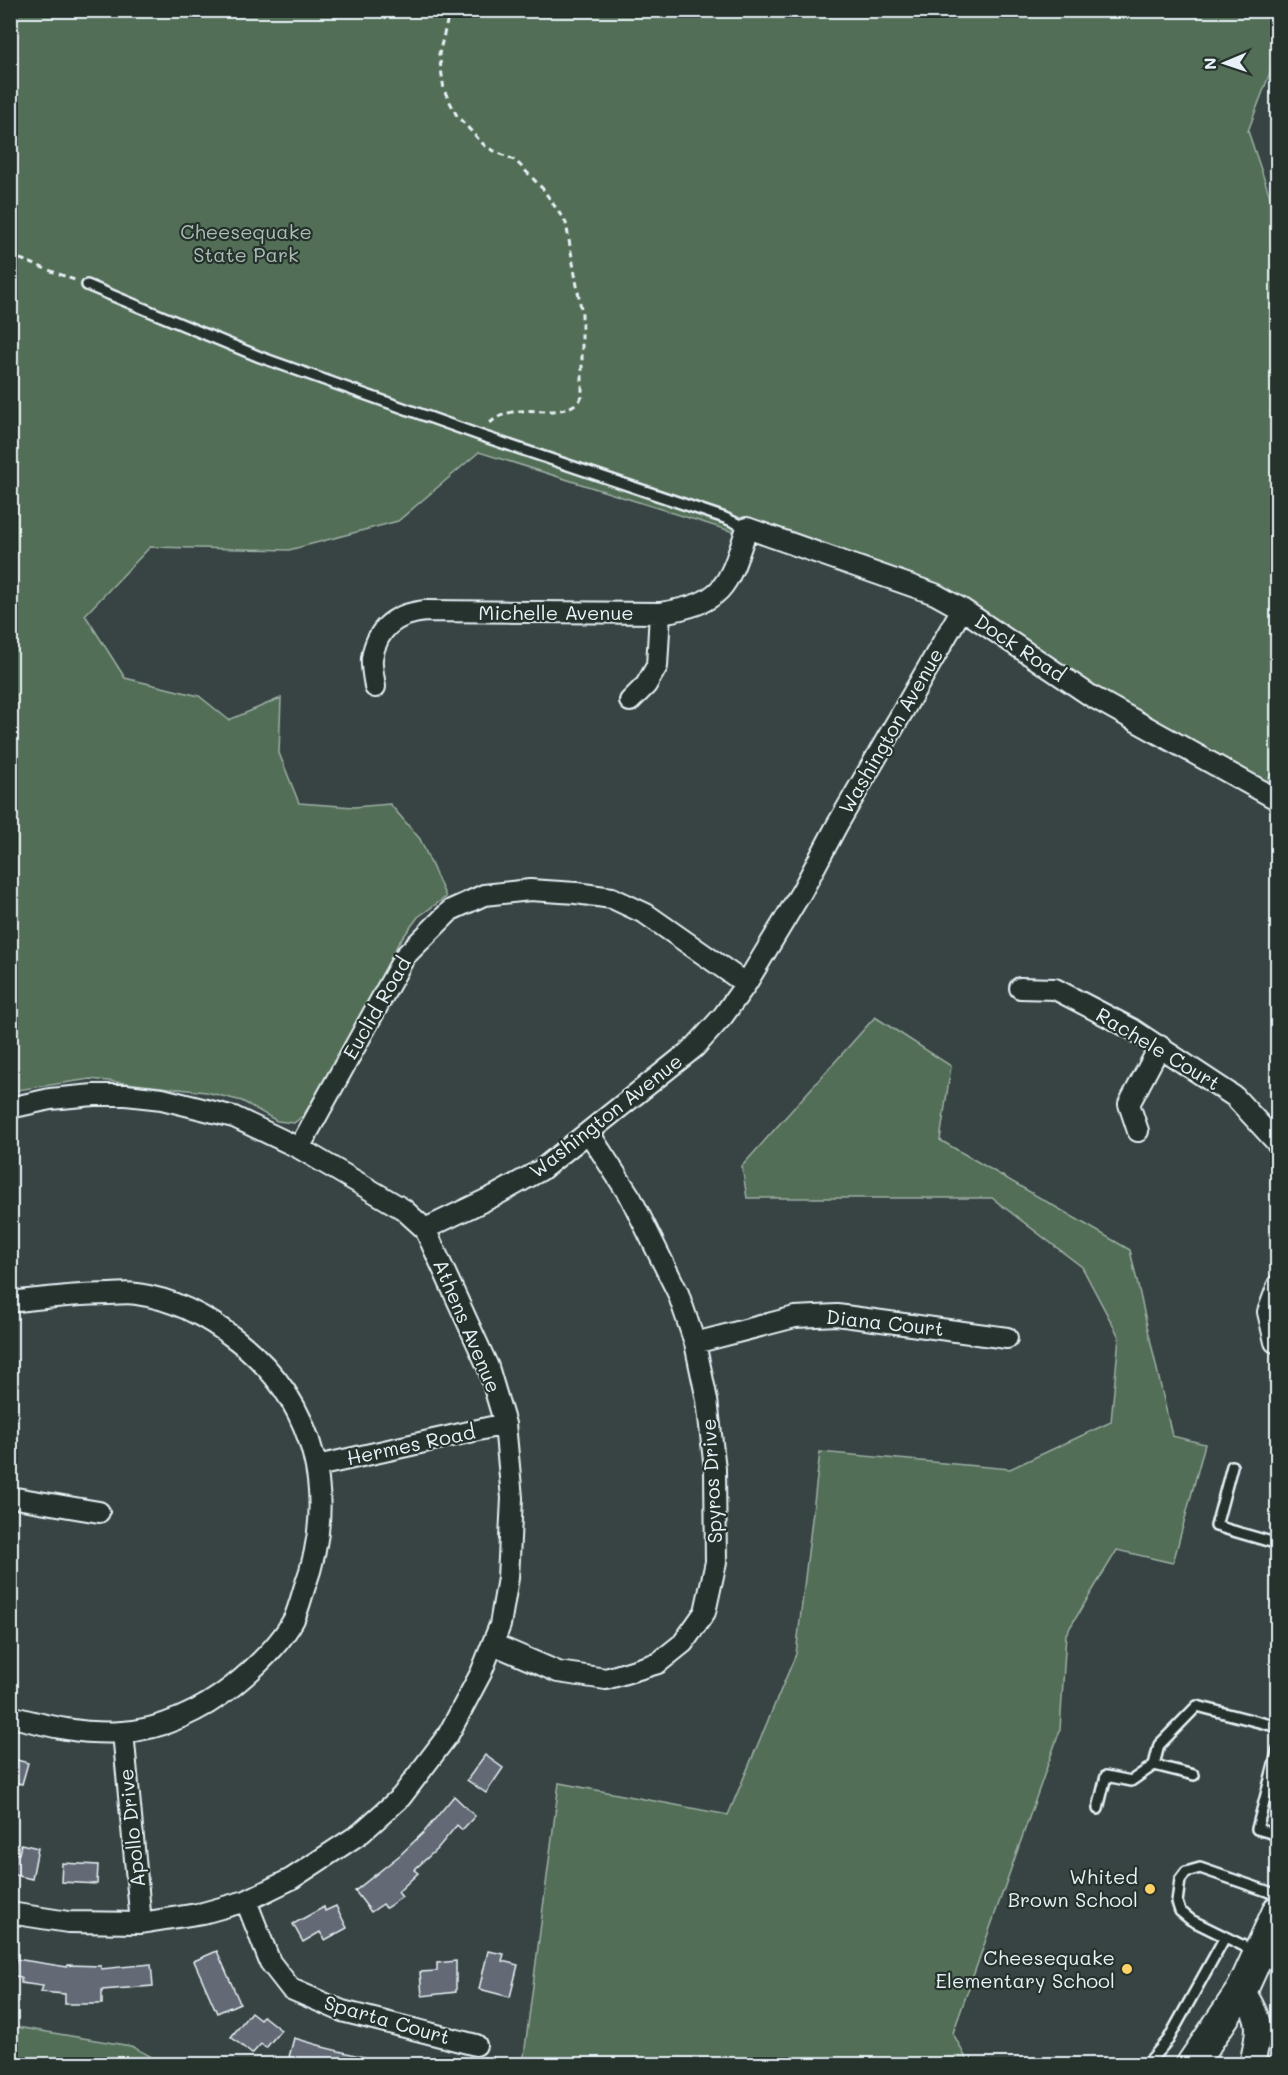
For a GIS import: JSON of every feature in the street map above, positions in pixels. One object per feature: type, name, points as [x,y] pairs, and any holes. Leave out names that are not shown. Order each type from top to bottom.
[{"type":"main road","points":[[1192,2064],[1242,1990],[1271,1934]]},
{"type":"street","name":"Dock Road","points":[[747,528],[917,586],[962,609],[1091,696],[1278,800]]},
{"type":"street","name":"Michelle Avenue","points":[[375,687],[372,658],[380,635],[390,622],[407,613],[425,611],[660,613],[683,610],[712,598],[723,589],[735,564],[747,528]]},
{"type":"street","name":"Washington Avenue","points":[[424,1229],[496,1195],[541,1170],[695,1047],[723,1016],[746,984],[802,891],[836,827],[962,609]]},
{"type":"street","points":[[630,701],[646,686],[657,666],[660,613]]},
{"type":"street","name":"Euclid Road","points":[[298,1148],[405,956],[451,910],[484,896],[530,890],[612,898],[646,914],[746,984]]},
{"type":"street","name":"Rachele Court","points":[[1020,988],[1055,989],[1132,1029],[1235,1096],[1278,1144]]},
{"type":"street","points":[[1138,1131],[1129,1104],[1160,1046]]},
{"type":"street","points":[[10,1108],[50,1099],[126,1095],[162,1099],[234,1117],[298,1148],[403,1209],[424,1229]]},
{"type":"street","name":"Spyros Drive","points":[[492,1644],[558,1672],[606,1679],[658,1663],[683,1643],[705,1612],[716,1562],[715,1469],[707,1400],[695,1343],[678,1293],[631,1198],[589,1133]]},
{"type":"street","name":"Athens Avenue","points":[[10,1913],[68,1922],[141,1923],[203,1913],[246,1901],[291,1879],[362,1833],[402,1797],[448,1735],[481,1673],[500,1625],[508,1578],[512,1498],[505,1424],[488,1367],[424,1229]]},
{"type":"street","points":[[1275,1342],[1268,1312],[1278,1285]]},
{"type":"street","points":[[10,1302],[71,1294],[136,1294],[181,1306],[219,1325],[258,1357],[285,1389],[306,1429],[316,1466],[321,1515],[314,1562],[293,1619],[261,1664],[214,1702],[167,1723],[123,1732],[71,1731],[10,1716]]},
{"type":"street","name":"Diana Court","points":[[695,1343],[795,1317],[837,1315],[1006,1338]]},
{"type":"street","name":"Hermes Road","points":[[316,1466],[505,1424]]},
{"type":"street","points":[[10,1497],[99,1512]]},
{"type":"street","name":"Apollo Drive","points":[[123,1732],[141,1923]]},
{"type":"street","name":"Sparta Court","points":[[246,1901],[270,1962],[291,1989],[342,2011],[476,2045]]},
{"type":"street","points":[[1242,1990],[1256,2012],[1259,2033],[1252,2064]]},
{"type":"lane","points":[[87,285],[260,357],[482,436],[725,518],[747,528]]},
{"type":"lane","points":[[1232,1466],[1216,1526],[1278,1544]]},
{"type":"lane","points":[[1098,1809],[1106,1776],[1131,1781],[1154,1766],[1159,1745],[1197,1706],[1278,1727]]},
{"type":"lane","points":[[1278,1749],[1257,1829],[1278,1835]]},
{"type":"lane","points":[[1154,1766],[1194,1775]]},
{"type":"lane","points":[[1271,1934],[1225,1937],[1191,1920],[1180,1911],[1177,1902],[1178,1889],[1180,1880],[1186,1872],[1200,1868],[1278,1895]]},
{"type":"lane","points":[[1147,2064],[1168,2040],[1225,1937]]},
{"type":"path","points":[[450,10],[439,54],[444,90],[458,116],[486,147],[516,161],[543,189],[566,223],[582,314],[582,397],[576,406],[562,411],[507,412],[493,420],[484,429],[482,436]]},
{"type":"path","points":[[10,255],[87,285]]},
{"type":"green space","name":"Cheesequake State Park","points":[[11,11],[1277,11],[1277,54],[1248,131],[1278,220],[1278,760],[1263,790],[912,588],[479,452],[398,521],[289,550],[150,547],[85,615],[125,678],[199,696],[229,720],[281,698],[279,753],[299,803],[354,807],[390,804],[420,839],[446,897],[418,917],[398,944],[364,1012],[304,1115],[294,1123],[277,1121],[242,1101],[206,1092],[90,1079],[11,1091]]},
{"type":"green space","points":[[875,1017],[951,1066],[940,1140],[1130,1250],[1172,1436],[1205,1444],[1173,1563],[1117,1550],[1066,1634],[1060,1730],[953,2033],[969,2064],[523,2064],[559,1783],[728,1815],[796,1654],[820,1452],[1010,1469],[1111,1422],[1119,1337],[1082,1267],[992,1198],[747,1198],[742,1166]]},
{"type":"green space","points":[[11,2026],[131,2046],[165,2064],[11,2064]]},
{"type":"building","points":[[485,1755],[503,1768],[486,1793],[467,1780]]},
{"type":"building","points":[[10,1758],[28,1763],[22,1784],[10,1781]]},
{"type":"building","points":[[454,1796],[475,1816],[462,1830],[457,1825],[437,1849],[414,1870],[418,1873],[398,1892],[402,1897],[386,1908],[383,1904],[371,1912],[355,1891],[400,1855],[424,1832]]},
{"type":"building","points":[[21,1844],[38,1848],[32,1879],[10,1874],[10,1853],[19,1854]]},
{"type":"building","points":[[62,1863],[98,1865],[97,1884],[61,1882]]},
{"type":"building","points":[[336,1906],[347,1928],[325,1940],[320,1932],[303,1942],[293,1924],[324,1907],[325,1911]]},
{"type":"building","points":[[217,1951],[240,2003],[217,2013],[194,1961]]},
{"type":"building","points":[[488,1951],[504,1954],[502,1961],[518,1965],[510,1997],[479,1989]]},
{"type":"building","points":[[16,1959],[67,1967],[68,1965],[101,1966],[101,1969],[151,1964],[153,1986],[102,1990],[102,2004],[65,2004],[65,1994],[41,1992],[43,1986],[21,1983],[21,1977],[14,1976]]},
{"type":"building","points":[[456,1961],[456,1992],[422,1996],[420,1972],[437,1971],[437,1963]]},
{"type":"building","points":[[251,2012],[260,2019],[263,2016],[281,2030],[266,2048],[261,2044],[252,2054],[231,2037]]},
{"type":"building","points":[[294,2038],[372,2059],[371,2064],[315,2064],[289,2057]]},
{"type":"place","name":"Whited Brown School","points":[[1150,1889]]},
{"type":"place","name":"Cheesequake Elementary School","points":[[1127,1969]]}]
